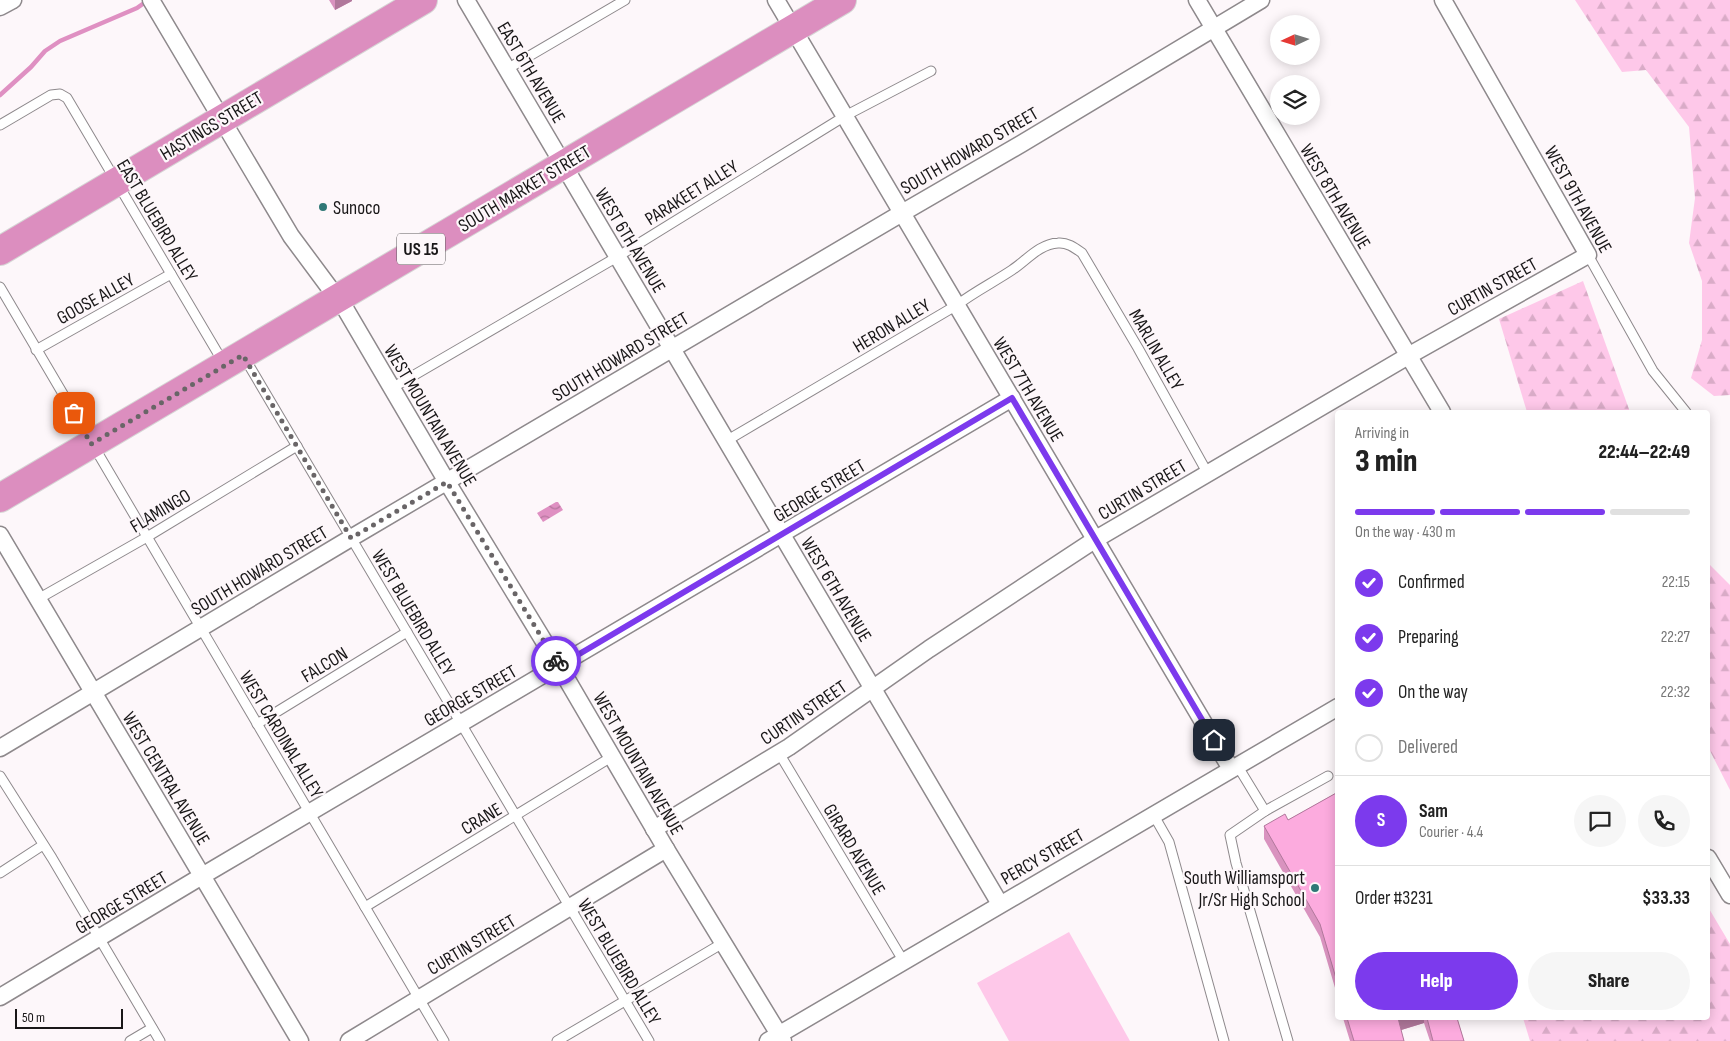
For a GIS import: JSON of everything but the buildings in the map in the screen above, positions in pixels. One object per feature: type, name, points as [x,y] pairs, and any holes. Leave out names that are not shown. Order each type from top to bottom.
[{"type":"highway","name":"HASTINGS STREET","points":[[0,250],[423,0]]},
{"type":"highway","name":"SOUTH MARKET STREET","points":[[0,498],[842,0]]},
{"type":"street","points":[[0,7],[13,0]]},
{"type":"street","name":"WEST MOUNTAIN AVENUE","points":[[151,0],[291,236],[346,310],[723,942],[777,1039]]},
{"type":"street","name":"EAST 6TH AVENUE","points":[[466,0],[563,165]]},
{"type":"street","name":"WEST 7TH AVENUE","points":[[776,0],[1096,540],[1234,767]]},
{"type":"street","name":"WEST 8TH AVENUE","points":[[1197,0],[1441,410]]},
{"type":"street","name":"SOUTH HOWARD STREET","points":[[0,748],[351,538],[1262,0]]},
{"type":"street","name":"WEST 9TH AVENUE","points":[[1443,0],[1588,255]]},
{"type":"street","name":"WEST 6TH AVENUE","points":[[563,165],[1000,904]]},
{"type":"street","name":"CURTIN STREET","points":[[654,829],[779,752],[873,689],[928,649],[1096,540],[1408,356],[1588,255]]},
{"type":"street","name":"GEORGE STREET","points":[[0,997],[1012,398]]},
{"type":"street","name":"WEST CENTRAL AVENUE","points":[[0,535],[300,1041]]},
{"type":"street","name":"PERCY STREET","points":[[777,1039],[1000,904],[1335,709]]},
{"type":"street","name":"CURTIN STREET","points":[[349,1041],[666,849]]},
{"type":"street","points":[[1710,861],[1730,895]]},
{"type":"lane","points":[[507,69],[625,0]]},
{"type":"lane","name":"PARAKEET ALLEY","points":[[392,388],[618,257],[845,116],[931,71]]},
{"type":"lane","name":"EAST BLUEBIRD ALLEY","points":[[0,125],[51,95],[60,94],[67,98],[170,274],[234,360]]},
{"type":"lane","name":"HERON ALLEY","points":[[726,441],[957,305],[1047,246],[1059,242],[1072,246]]},
{"type":"lane","name":"MARLIN ALLEY","points":[[1072,246],[1082,253],[1138,348],[1208,474]]},
{"type":"lane","name":"WEST 9TH AVENUE","points":[[1588,255],[1652,371],[1684,410]]},
{"type":"lane","name":"GOOSE ALLEY","points":[[36,350],[170,274]]},
{"type":"lane","name":"WEST CARDINAL ALLEY","points":[[0,287],[444,1041]]},
{"type":"lane","name":"WEST BLUEBIRD ALLEY","points":[[234,360],[297,446],[649,1041]]},
{"type":"lane","name":"FLAMINGO","points":[[38,599],[146,537],[297,446]]},
{"type":"lane","name":"FALCON","points":[[257,724],[407,632]]},
{"type":"lane","name":"GIRARD AVENUE","points":[[779,752],[904,962]]},
{"type":"lane","name":"CRANE","points":[[365,907],[612,756]]},
{"type":"lane","points":[[1234,767],[1265,811]]},
{"type":"lane","points":[[0,776],[160,1041]]},
{"type":"lane","points":[[1288,1041],[1236,863],[1230,835],[1265,811],[1328,776]]},
{"type":"lane","points":[[1153,814],[1169,842],[1224,1041]]},
{"type":"lane","points":[[0,873],[43,845]]},
{"type":"lane","points":[[557,1041],[723,942]]},
{"type":"lane","points":[[130,1041],[152,1028]]},
{"type":"green space","points":[[1575,0],[1730,0],[1730,395],[1714,396],[1691,378],[1702,340],[1702,281],[1689,243],[1695,198],[1689,127],[1646,70],[1622,72]]},
{"type":"green space","points":[[1583,281],[1629,410],[1526,410],[1499,319]]},
{"type":"green space","points":[[1710,565],[1730,585],[1730,790],[1710,751]]},
{"type":"green space","points":[[1710,910],[1730,944],[1730,1041],[1530,1041],[1524,1020],[1710,1020]]},
{"type":"green space","points":[[1069,932],[1130,1041],[1009,1041],[977,983]]},
{"type":"water","points":[[558,502],[563,510],[543,522],[537,513]]},
{"type":"waterway","points":[[0,95],[31,67],[45,51],[60,41],[137,8],[147,1]]},
{"type":"way so far","points":[[74,413],[91,444],[243,355],[351,538],[447,482],[556,661]]},
{"type":"place","name":"Sunoco","points":[[323,207]]},
{"type":"place","name":"South Williamsport Jr/Sr High School","points":[[1315,888]]},
{"type":"route","points":[[556,661],[559,666],[1012,398],[1214,740]]}]
